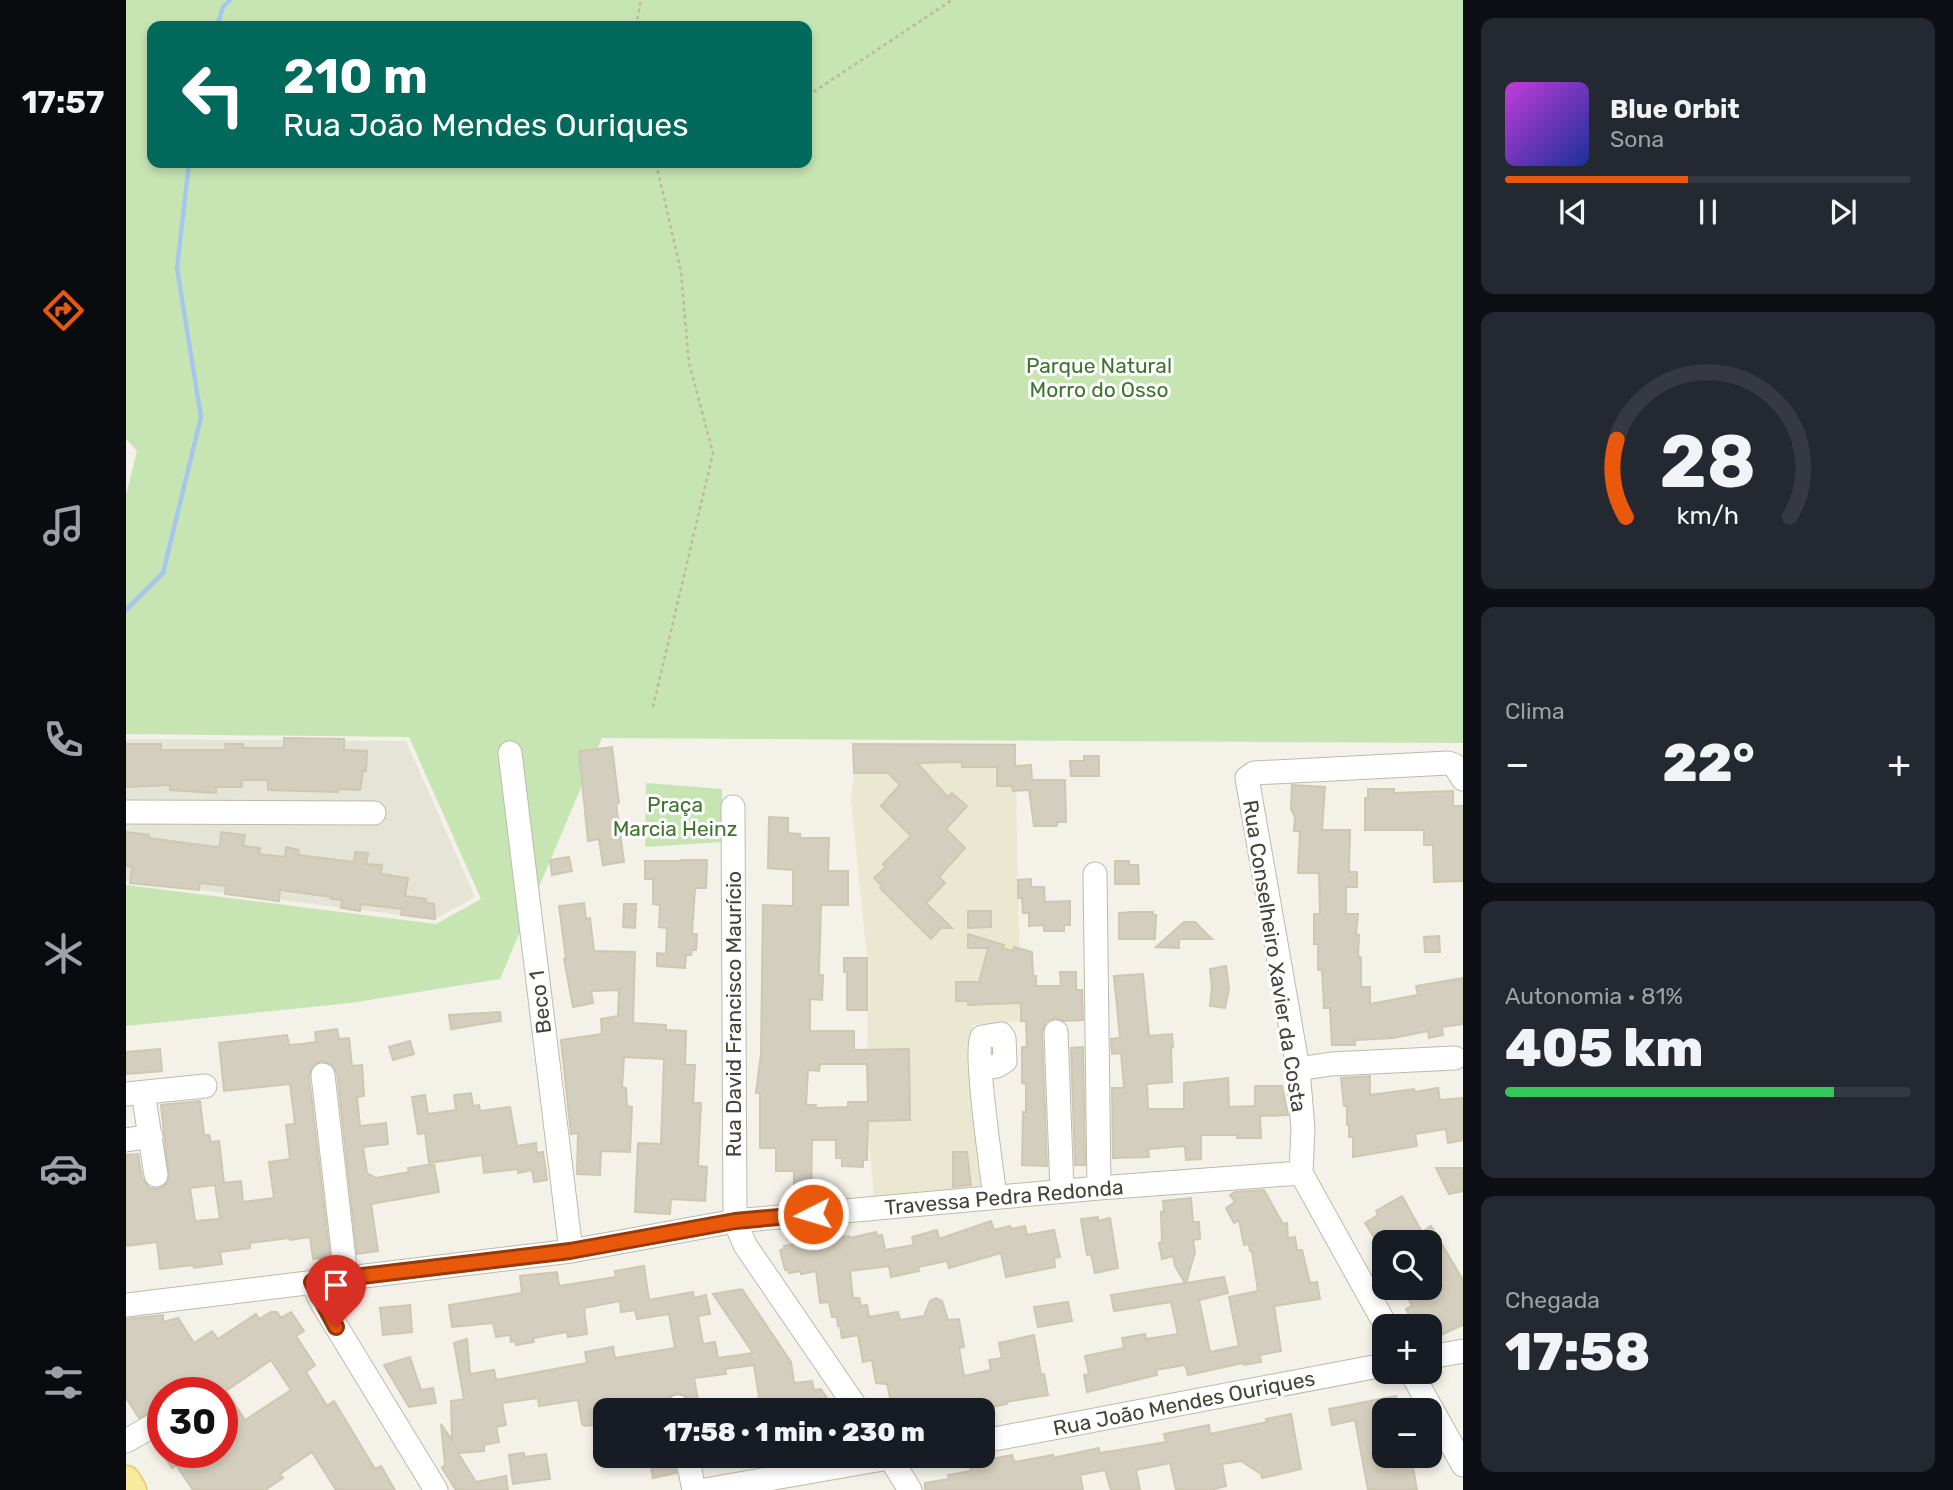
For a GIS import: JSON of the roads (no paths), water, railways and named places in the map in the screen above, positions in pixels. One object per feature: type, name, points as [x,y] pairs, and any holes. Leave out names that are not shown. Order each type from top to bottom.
[{"type":"main road","points":[[126,1480],[132,1490]]},
{"type":"street","name":"Beco 1","points":[[510,753],[570,1251]]},
{"type":"street","name":"Rua Conselheiro Xavier da Costa","points":[[1301,1173],[1303,1129],[1298,1069],[1248,775],[1448,762],[1454,765],[1463,779]]},
{"type":"street","name":"Rua David Francisco Maurício","points":[[733,807],[735,1221]]},
{"type":"street","points":[[126,812],[374,813]]},
{"type":"street","points":[[1095,874],[1099,1188]]},
{"type":"street","points":[[1056,1032],[1062,1191]]},
{"type":"street","points":[[1298,1069],[1331,1064],[1455,1058]]},
{"type":"street","points":[[981,1068],[995,1197]]},
{"type":"street","points":[[323,1075],[346,1277]]},
{"type":"street","points":[[156,1175],[151,1136],[136,1100],[205,1086]]},
{"type":"street","points":[[126,1140],[151,1136]]},
{"type":"street","name":"Travessa Pedra Redonda","points":[[126,1305],[570,1251],[735,1221],[1062,1191],[1301,1173]]},
{"type":"street","points":[[1301,1173],[1379,1314]]},
{"type":"street","points":[[735,1221],[745,1245],[850,1398]]},
{"type":"street","points":[[312,1282],[322,1303],[436,1490]]},
{"type":"street","points":[[1442,1355],[1463,1351]]},
{"type":"street","name":"Rua João Mendes Ouriques","points":[[995,1439],[1372,1368]]},
{"type":"street","points":[[1418,1384],[1463,1465]]},
{"type":"street","points":[[126,1441],[147,1429]]},
{"type":"street","points":[[689,1468],[694,1490]]},
{"type":"street","points":[[705,1490],[830,1468]]},
{"type":"street","points":[[899,1468],[910,1490]]},
{"type":"waterway","points":[[219,21],[223,7],[230,0]]},
{"type":"waterway","points":[[126,610],[163,573],[201,417],[177,268],[188,168]]},
{"type":"park label","name":"Parque Natural Morro do Osso","points":[[1099,377]]},
{"type":"park label","name":"Praça Marcia Heinz","points":[[675,816]]}]
